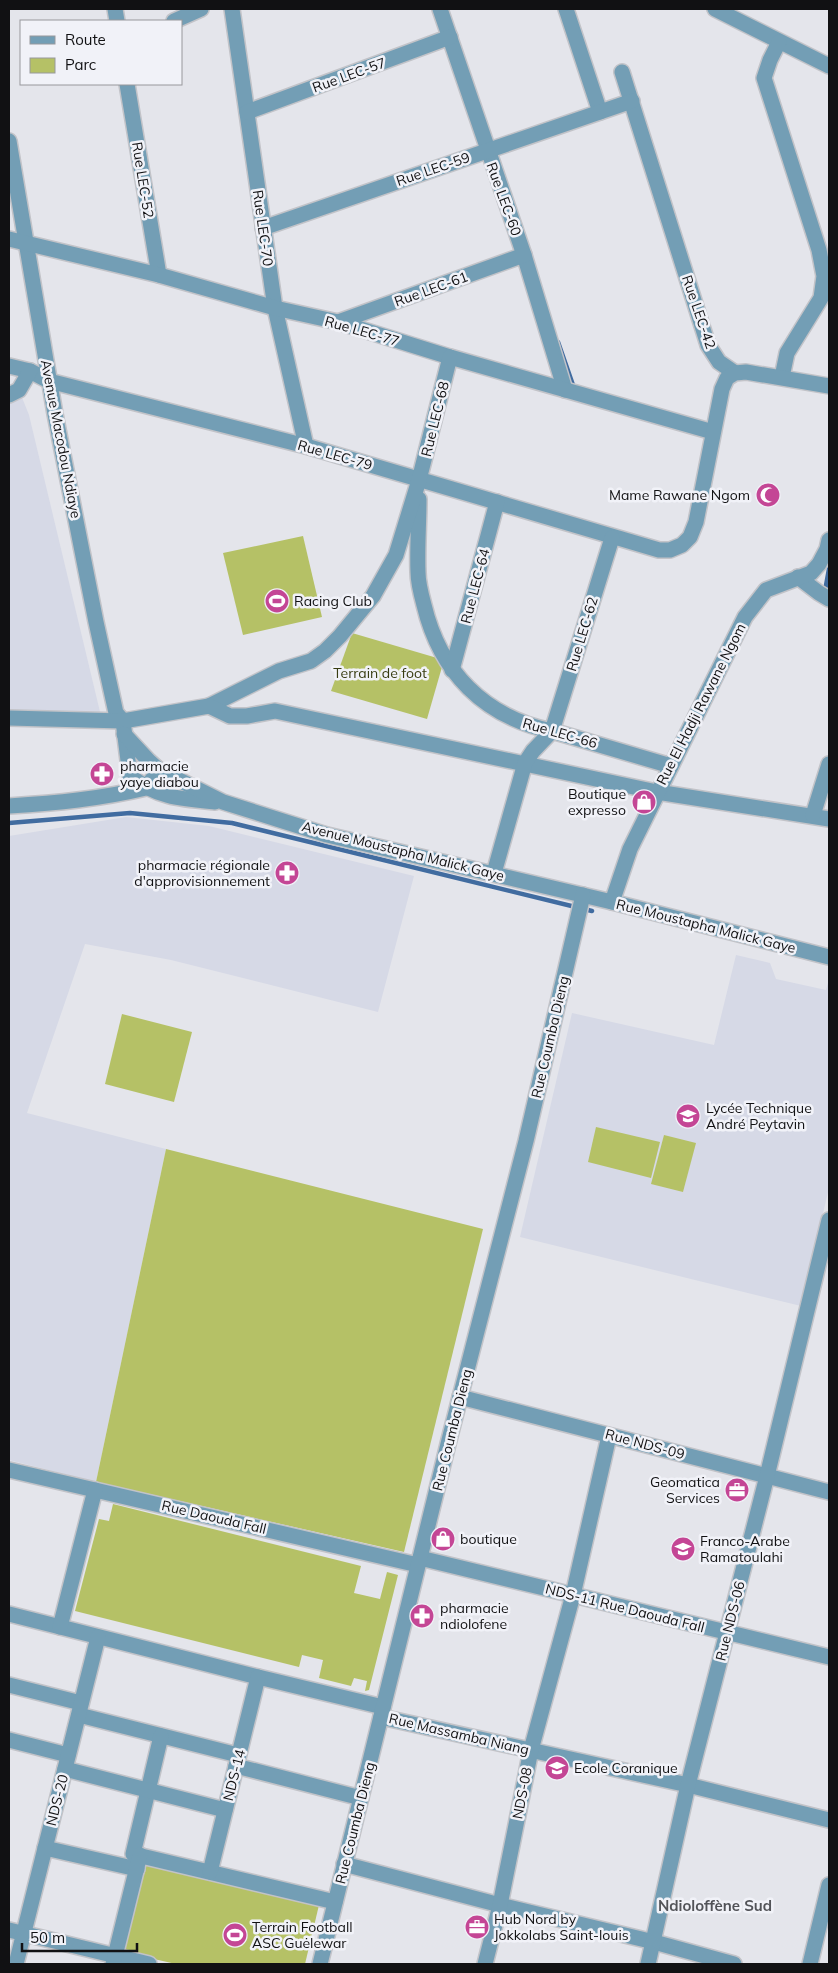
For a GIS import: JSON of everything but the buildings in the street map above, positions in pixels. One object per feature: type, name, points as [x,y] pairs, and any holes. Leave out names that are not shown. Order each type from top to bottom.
[{"type":"street","points":[[176,20],[201,9]]},
{"type":"street","name":"Rue LEC-70","points":[[232,9],[275,308],[306,446]]},
{"type":"street","name":"Rue LEC-60","points":[[440,9],[524,255],[565,390]]},
{"type":"street","points":[[566,9],[600,112]]},
{"type":"street","points":[[715,9],[739,14],[779,42],[829,66]]},
{"type":"street","name":"Rue LEC-57","points":[[247,112],[450,37]]},
{"type":"street","points":[[779,42],[764,78],[819,250],[824,276],[821,298],[787,353],[782,377]]},
{"type":"street","name":"Rue LEC-42","points":[[622,72],[708,345],[719,362],[735,373]]},
{"type":"street","name":"Rue LEC-52","points":[[127,85],[159,275]]},
{"type":"street","name":"Rue LEC-59","points":[[263,228],[632,101]]},
{"type":"street","name":"Avenue Macodou Ndiaye","points":[[9,141],[49,381],[96,622],[116,713],[123,728]]},
{"type":"street","name":"Rue LEC-77","points":[[9,239],[159,275],[275,308],[338,322],[450,357],[713,432]]},
{"type":"street","name":"Rue LEC-61","points":[[338,322],[524,255]]},
{"type":"street","name":"Rue LEC-68","points":[[419,480],[450,357]]},
{"type":"street","name":"Rue LEC-79","points":[[9,366],[30,371],[49,381],[306,446],[612,538],[659,550],[670,550],[682,545],[690,537],[696,522],[713,432]]},
{"type":"street","points":[[9,395],[19,390],[30,371]]},
{"type":"street","points":[[713,432],[722,389],[727,378],[735,373],[746,372],[829,386]]},
{"type":"street","points":[[9,718],[123,728],[209,706],[279,671],[311,661],[325,651],[340,636],[373,596],[387,574],[396,555],[419,480]]},
{"type":"street","name":"Rue LEC-66","points":[[419,480],[418,573],[420,587],[432,632],[452,670],[466,687],[496,711],[533,727],[671,766]]},
{"type":"street","name":"Rue LEC-64","points":[[452,670],[497,502]]},
{"type":"street","name":"Rue LEC-62","points":[[552,731],[612,538]]},
{"type":"street","name":"Rue El Hadji Rawane Ngom","points":[[612,902],[630,849],[745,617],[766,590],[810,573],[819,564],[827,549],[829,540]]},
{"type":"street","points":[[798,577],[829,599]]},
{"type":"street","points":[[209,706],[230,716],[247,716],[275,711],[657,792],[829,819]]},
{"type":"street","points":[[123,728],[154,765],[224,802]]},
{"type":"street","points":[[123,728],[130,776],[146,788],[185,799],[224,802]]},
{"type":"street","points":[[494,873],[525,763],[533,751],[552,731]]},
{"type":"street","points":[[813,815],[829,764]]},
{"type":"street","points":[[105,797],[130,776],[154,765]]},
{"type":"street","points":[[146,788],[154,765]]},
{"type":"street","points":[[9,806],[69,802],[105,797],[146,788]]},
{"type":"street","name":"Avenue Moustapha Malick Gaye","points":[[224,802],[327,835],[583,895]]},
{"type":"street","name":"Rue Moustapha Malick Gaye","points":[[583,895],[829,957]]},
{"type":"street","name":"Rue Coumba Dieng","points":[[320,1964],[460,1397],[526,1141],[583,895]]},
{"type":"street","name":"Rue NDS-06","points":[[648,1964],[688,1785],[767,1476],[829,1220]]},
{"type":"street","name":"Rue NDS-09","points":[[460,1397],[829,1492]]},
{"type":"street","name":"NDS-08","points":[[485,1964],[500,1905],[531,1750],[572,1595],[609,1436]]},
{"type":"street","name":"Rue Daouda Fall","points":[[9,1470],[419,1562]]},
{"type":"street","points":[[60,1627],[95,1490]]},
{"type":"street","name":"NDS-11 Rue Daouda Fall","points":[[419,1562],[572,1595],[829,1657]]},
{"type":"street","name":"Rue Massamba Niang","points":[[9,1614],[258,1677],[382,1712],[531,1750],[688,1785],[829,1820]]},
{"type":"street","name":"NDS-20","points":[[16,1964],[16,1932],[45,1848],[98,1637]]},
{"type":"street","name":"NDS-14","points":[[210,1872],[258,1677]]},
{"type":"street","points":[[9,1685],[237,1761],[361,1798]]},
{"type":"street","points":[[114,1960],[138,1862],[132,1853],[161,1736]]},
{"type":"street","points":[[9,1740],[147,1790],[225,1810]]},
{"type":"street","points":[[45,1848],[210,1872],[335,1902]]},
{"type":"street","points":[[344,1864],[734,1964]]},
{"type":"street","points":[[810,1964],[829,1885]]},
{"type":"street","points":[[16,1932],[114,1960],[149,1964]]},
{"type":"shaded area","points":[[19,390],[29,415],[101,716],[9,720],[9,396]]},
{"type":"shaded area","points":[[126,817],[209,826],[414,876],[378,1012],[171,960],[85,944],[27,1113],[166,1149],[96,1482],[9,1460],[9,836]]},
{"type":"shaded area","name":"Lycée Technique André Peytavin","points":[[736,955],[770,963],[776,979],[826,990],[829,979],[829,1188],[801,1306],[520,1237],[572,1013],[714,1045]]},
{"type":"green space","name":"Racing Club","points":[[303,536],[322,617],[243,635],[223,553]]},
{"type":"green space","name":"Terrain de foot","points":[[352,633],[444,660],[427,719],[331,691]]},
{"type":"green space","points":[[122,1014],[192,1032],[174,1102],[105,1084]]},
{"type":"green space","points":[[596,1127],[660,1142],[651,1178],[588,1162]]},
{"type":"green space","points":[[664,1135],[696,1143],[683,1192],[651,1184]]},
{"type":"green space","points":[[166,1149],[483,1229],[404,1552],[96,1482]]},
{"type":"green space","points":[[113,1504],[361,1566],[354,1593],[380,1599],[387,1572],[398,1575],[369,1690],[365,1691],[367,1681],[354,1678],[351,1686],[319,1678],[323,1660],[302,1655],[299,1667],[75,1611],[99,1519],[109,1521]]},
{"type":"green space","points":[[143,1864],[319,1905],[305,1964],[176,1964],[123,1952]]},
{"type":"waterway","points":[[558,342],[574,388]]},
{"type":"waterway","points":[[825,591],[829,569]]},
{"type":"waterway","points":[[9,823],[130,813],[232,823],[592,911]]},
{"type":"place","name":"Mame Rawane Ngom","points":[[768,495]]},
{"type":"place","name":"Racing Club","points":[[277,601]]},
{"type":"place","name":"pharmacie yaye diabou","points":[[102,774]]},
{"type":"place","name":"Boutique expresso","points":[[644,802]]},
{"type":"place","name":"pharmacie régionale d'approvisionnement","points":[[287,873]]},
{"type":"place","name":"Lycée Technique André Peytavin","points":[[688,1116]]},
{"type":"place","name":"Geomatica Services","points":[[737,1490]]},
{"type":"place","name":"boutique","points":[[443,1539]]},
{"type":"place","name":"Franco-Arabe Ramatoulahi","points":[[683,1549]]},
{"type":"place","name":"pharmacie ndiolofene","points":[[422,1616]]},
{"type":"place","name":"Ecole Coranique","points":[[557,1768]]},
{"type":"place","name":"Hub Nord by Jokkolabs Saint-louis","points":[[477,1927]]},
{"type":"place","name":"Terrain Football ASC Guėlewar","points":[[235,1935]]},
{"type":"district","name":"Ndioloffène Sud","points":[[715,1905]]}]
